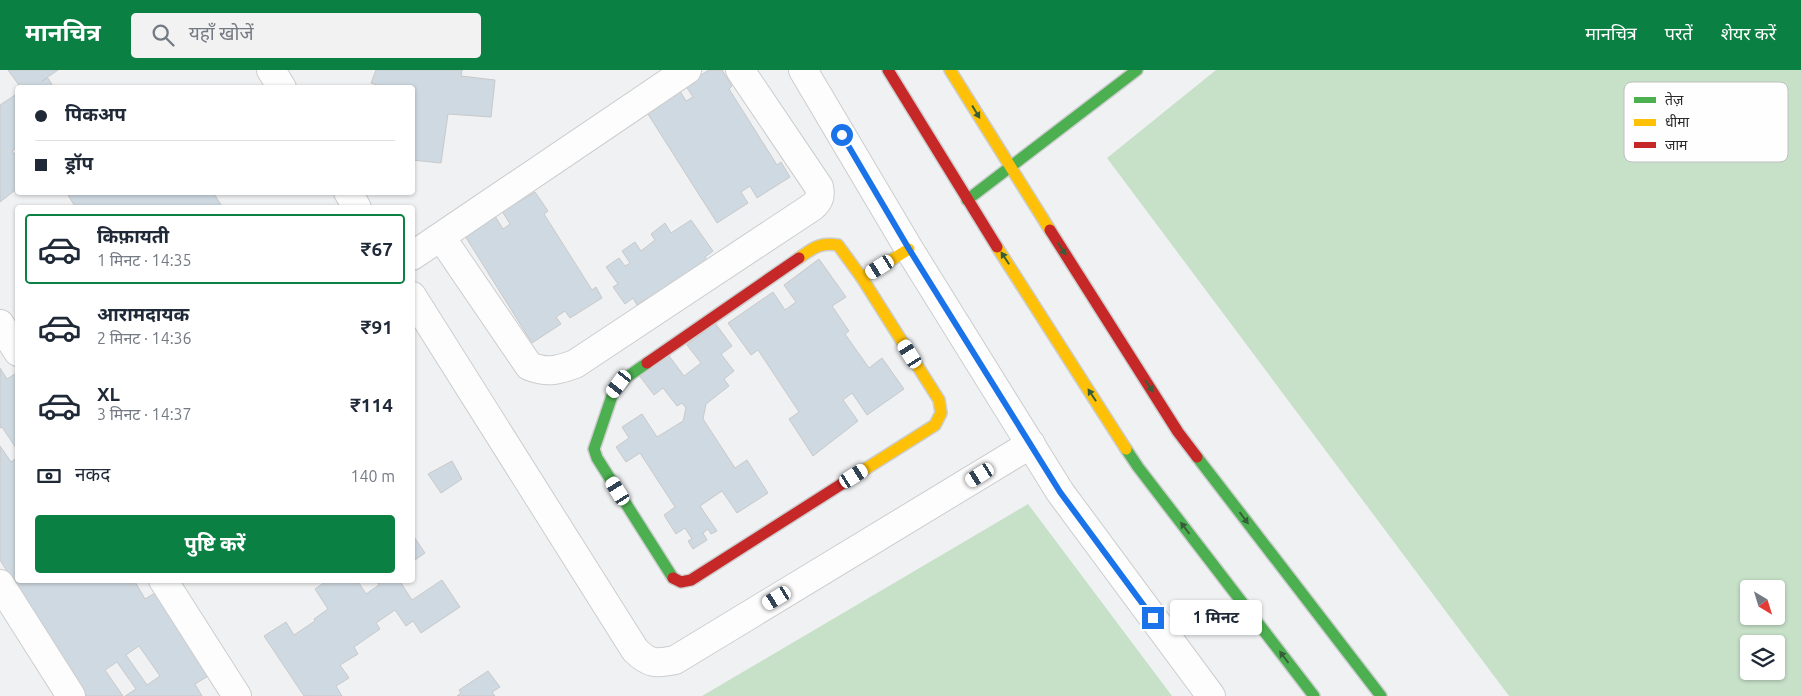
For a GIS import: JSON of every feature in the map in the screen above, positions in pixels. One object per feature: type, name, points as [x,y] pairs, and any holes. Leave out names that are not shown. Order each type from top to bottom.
[{"type":"main road","points":[[888,70],[967,200],[1138,467],[1314,696]]},
{"type":"main road","points":[[950,70],[1178,432],[1380,696]]},
{"type":"main road","points":[[967,200],[1136,70]]},
{"type":"main road","points":[[827,243],[838,245],[862,278],[939,400],[942,410],[941,418],[935,425],[691,580],[683,583],[675,581],[597,458],[594,449],[613,393],[627,377],[815,247],[827,243]]},
{"type":"main road","points":[[862,278],[909,249]]},
{"type":"street","points":[[271,70],[280,85]]},
{"type":"street","points":[[415,254],[687,70]]},
{"type":"street","points":[[441,237],[529,366],[541,371],[551,371],[575,364],[812,208],[819,201],[821,195],[820,187],[740,70]]},
{"type":"street","points":[[803,70],[909,249],[1060,492],[1211,696]]},
{"type":"street","points":[[415,301],[635,650],[645,660],[660,664],[675,660],[1031,444]]},
{"type":"street","points":[[0,324],[15,347]]},
{"type":"street","points":[[165,583],[237,696]]},
{"type":"street","points":[[0,584],[71,696]]},
{"type":"green space","points":[[1216,70],[1801,70],[1801,696],[1509,696],[1107,158]]},
{"type":"green space","points":[[1028,504],[1172,696],[702,696]]},
{"type":"building","points":[[8,70],[58,70],[42,81],[48,78],[52,85],[19,85]]},
{"type":"building","points":[[376,70],[462,70],[461,76],[495,80],[491,117],[448,114],[441,163],[415,160],[415,85],[376,85],[371,83]]},
{"type":"building","points":[[698,70],[701,75],[709,70],[722,70],[732,86],[729,89],[777,165],[781,162],[790,177],[757,198],[750,186],[741,192],[748,203],[717,223],[646,111],[675,83],[686,101],[693,97],[682,80]]},
{"type":"building","points":[[15,95],[15,149],[12,151],[15,154],[15,190],[0,202],[0,105]]},
{"type":"building","points":[[535,192],[548,211],[544,214],[592,290],[596,287],[602,298],[570,318],[565,311],[556,317],[561,324],[532,343],[465,236],[483,225],[477,216],[490,208],[503,229],[510,224],[498,205],[513,195],[518,202]]},
{"type":"building","points":[[68,195],[215,195],[221,205],[74,205]]},
{"type":"building","points":[[691,220],[713,251],[705,257],[707,260],[648,302],[646,299],[637,305],[633,298],[625,304],[613,287],[618,284],[606,267],[619,258],[625,266],[630,263],[622,251],[635,242],[641,251],[655,240],[651,234],[665,223],[671,233]]},
{"type":"building","points":[[819,259],[846,297],[832,306],[849,331],[845,334],[869,368],[882,358],[904,389],[867,415],[852,393],[843,400],[858,421],[813,456],[789,419],[799,412],[758,350],[751,355],[728,323],[773,292],[785,310],[796,302],[784,285]]},
{"type":"building","points":[[715,323],[732,346],[721,354],[734,371],[724,379],[729,386],[706,404],[703,419],[735,468],[747,460],[768,493],[737,513],[722,491],[700,506],[717,531],[711,534],[708,529],[703,533],[707,540],[693,549],[688,541],[692,539],[685,528],[676,534],[664,515],[675,507],[640,453],[626,462],[616,447],[629,438],[622,427],[642,414],[657,437],[683,421],[686,408],[682,403],[677,406],[663,388],[654,395],[639,375],[667,353],[684,376],[701,363],[687,345]]},
{"type":"building","points":[[0,368],[7,379],[15,374],[15,446],[2,427],[0,428]]},
{"type":"building","points":[[0,446],[11,462],[15,459],[15,583],[136,583],[145,599],[160,590],[213,673],[195,684],[202,696],[125,696],[136,689],[117,662],[105,670],[123,696],[86,696],[0,560]],"holes":[[[139,646],[160,676],[147,685],[126,655]]]},
{"type":"building","points":[[452,461],[462,479],[441,493],[428,474]]},
{"type":"building","points":[[415,538],[425,553],[415,560]]},
{"type":"building","points":[[442,580],[460,607],[421,633],[413,621],[406,626],[395,610],[376,623],[380,629],[354,647],[358,654],[340,665],[349,678],[336,686],[342,696],[304,696],[264,636],[286,622],[294,635],[315,621],[314,619],[328,609],[315,589],[324,583],[359,583],[366,594],[379,585],[378,583],[401,583],[412,600]]},
{"type":"building","points":[[488,671],[500,687],[492,692],[495,696],[457,696],[461,693],[459,690]]},
{"type":"traffic: fast","points":[[967,200],[1137,70]]},
{"type":"traffic: fast","points":[[647,363],[627,377],[613,393],[594,449],[597,458],[673,578]]},
{"type":"traffic: fast","points":[[1126,449],[1314,696]]},
{"type":"traffic: fast","points":[[1197,457],[1381,696]]},
{"type":"traffic: slow","points":[[950,70],[1050,230]]},
{"type":"traffic: slow","points":[[799,258],[817,247],[826,244],[838,245],[862,278],[909,249]]},
{"type":"traffic: slow","points":[[997,247],[1126,449]]},
{"type":"traffic: slow","points":[[848,480],[935,425],[941,413],[939,400],[862,278]]},
{"type":"traffic: jam","points":[[888,70],[997,247]]},
{"type":"traffic: jam","points":[[1050,230],[1178,432],[1197,457]]},
{"type":"traffic: jam","points":[[647,363],[799,258]]},
{"type":"traffic: jam","points":[[673,578],[681,582],[691,580],[848,480]]},
{"type":"route","points":[[842,135],[909,249],[1060,492],[1153,618]]}]
